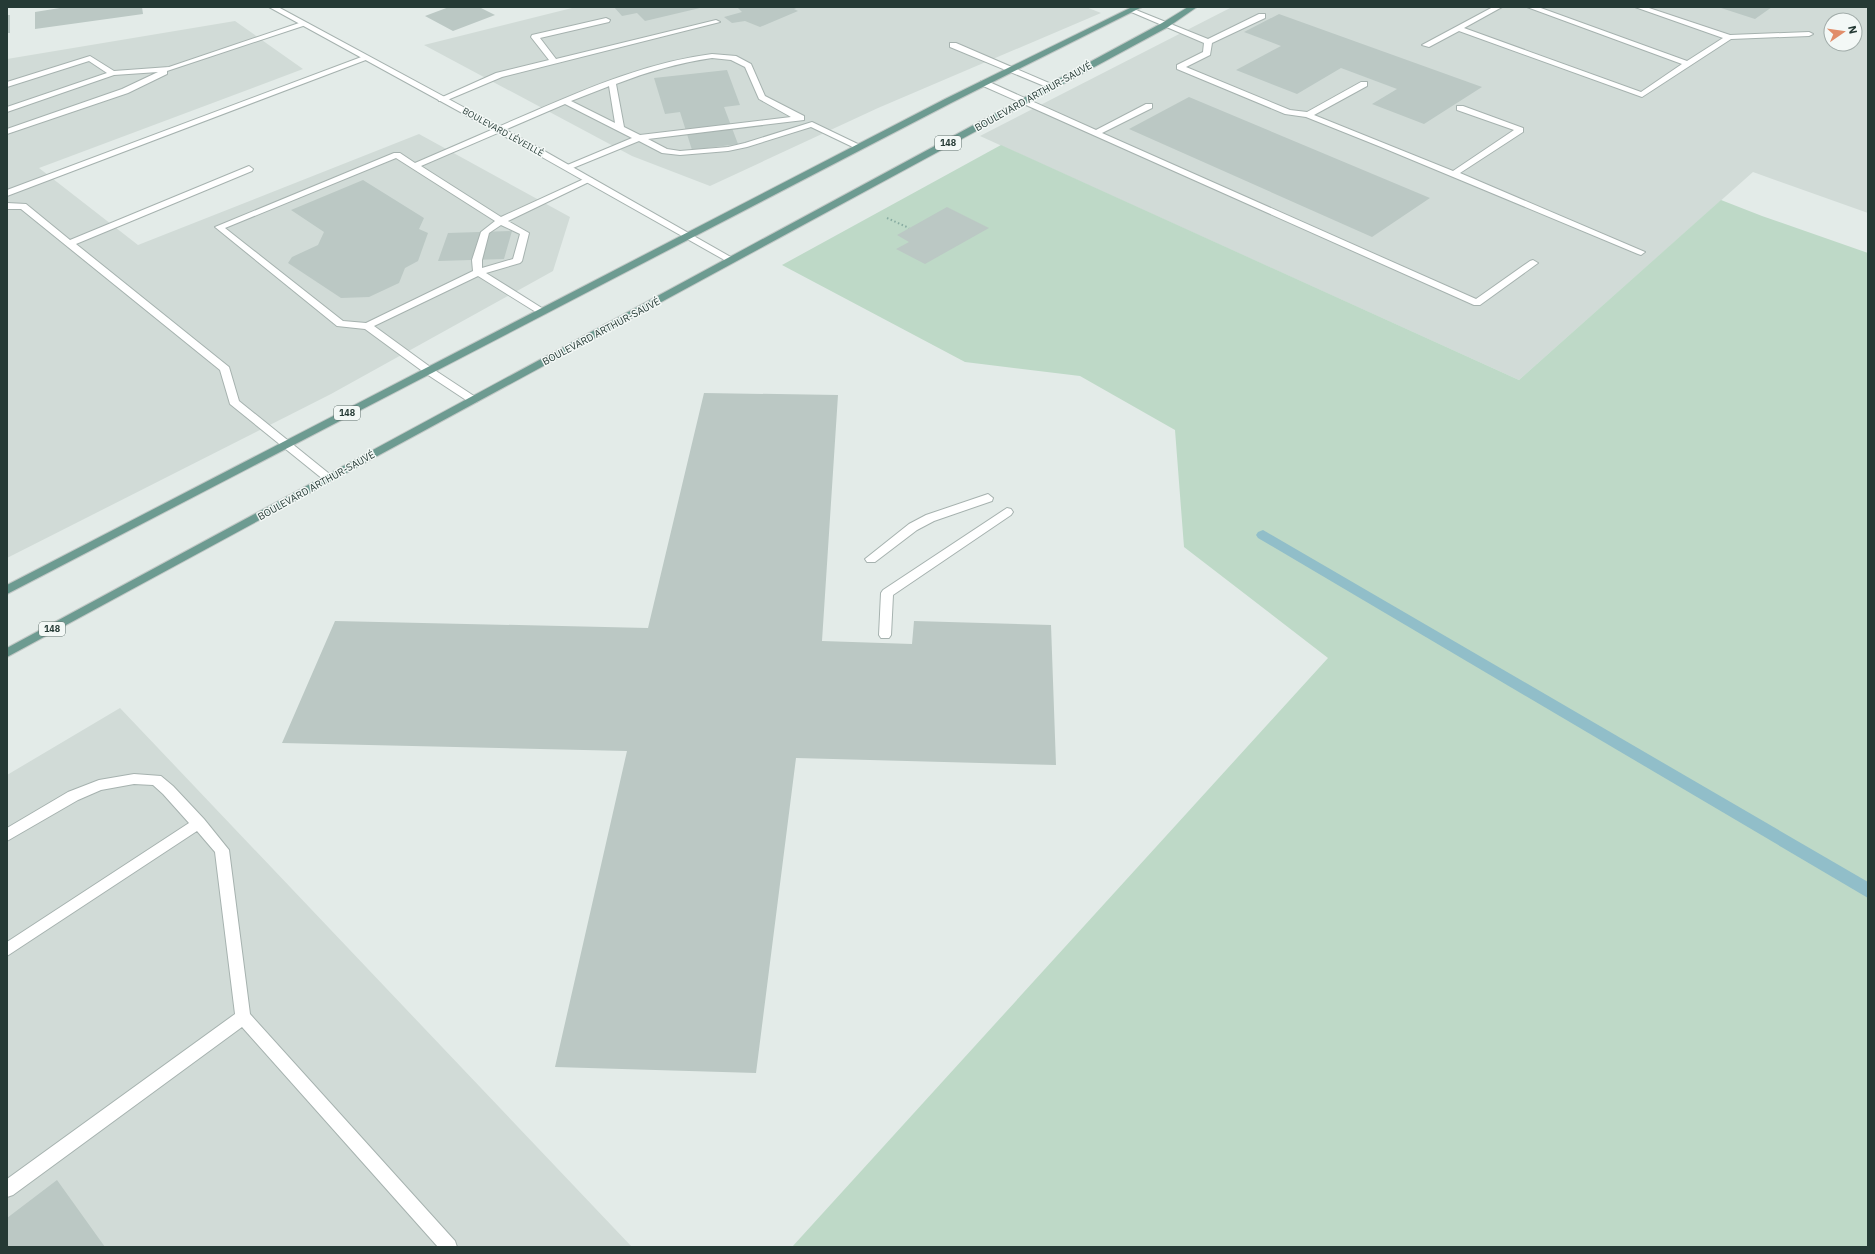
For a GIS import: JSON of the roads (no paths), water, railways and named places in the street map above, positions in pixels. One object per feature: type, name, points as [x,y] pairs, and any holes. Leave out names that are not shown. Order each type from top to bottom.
[{"type":"main road","name":"BOULEVARD ARTHUR-SAUVÉ","points":[[7,653],[1052,86],[1193,7]]},
{"type":"main road","name":"148","points":[[7,590],[1011,69],[1135,9]]},
{"type":"street","name":"BOULEVARD LÉVEILLÉ","points":[[273,7],[568,168],[731,260]]},
{"type":"street","points":[[1426,45],[1498,7]]},
{"type":"street","points":[[1531,7],[1688,64]]},
{"type":"street","points":[[1639,7],[1729,37],[1809,34]]},
{"type":"street","points":[[1135,9],[1165,24],[1208,42],[1262,16]]},
{"type":"street","points":[[554,61],[534,37],[606,20]]},
{"type":"street","points":[[442,99],[499,75],[716,22]]},
{"type":"street","points":[[7,132],[125,91],[170,69],[304,24]]},
{"type":"street","points":[[1458,28],[1642,96],[1729,37]]},
{"type":"street","points":[[1208,42],[1207,53],[1180,67],[1288,112],[1308,115],[1640,252]]},
{"type":"street","points":[[953,45],[1052,86]]},
{"type":"street","points":[[415,166],[565,101],[645,70],[681,60],[708,57],[739,60],[748,66],[762,98],[799,118],[860,147]]},
{"type":"street","points":[[7,85],[90,58],[113,73]]},
{"type":"street","points":[[7,193],[367,58]]},
{"type":"street","points":[[7,110],[113,73],[170,69]]},
{"type":"street","points":[[612,83],[620,128]]},
{"type":"street","points":[[984,83],[1477,303],[1533,263]]},
{"type":"street","points":[[1308,115],[1364,84]]},
{"type":"street","points":[[565,101],[665,151],[692,153],[747,145],[812,124]]},
{"type":"street","points":[[1096,133],[1149,106]]},
{"type":"street","points":[[1453,174],[1520,130],[1460,108]]},
{"type":"street","points":[[568,168],[639,138],[799,118]]},
{"type":"street","points":[[397,154],[415,166],[501,221],[525,233],[517,261],[478,272],[368,326],[340,324],[219,227],[397,154]]},
{"type":"street","points":[[70,243],[249,170]]},
{"type":"street","points":[[478,272],[478,260],[485,232],[501,221],[589,180]]},
{"type":"street","points":[[7,206],[23,206],[225,369],[234,402],[328,478]]},
{"type":"street","points":[[478,272],[542,312]]},
{"type":"street","points":[[368,326],[429,371],[473,400]]},
{"type":"street","points":[[871,559],[913,527],[930,518],[988,498]]},
{"type":"street","points":[[885,635],[887,593],[1007,512]]},
{"type":"street","points":[[7,835],[73,796],[99,785],[134,779],[156,780],[168,790],[222,850],[242,1017],[449,1247]]},
{"type":"street","points":[[7,950],[199,823]]},
{"type":"street","points":[[7,1189],[242,1017]]},
{"type":"waterway","points":[[1263,535],[1868,891]]}]
